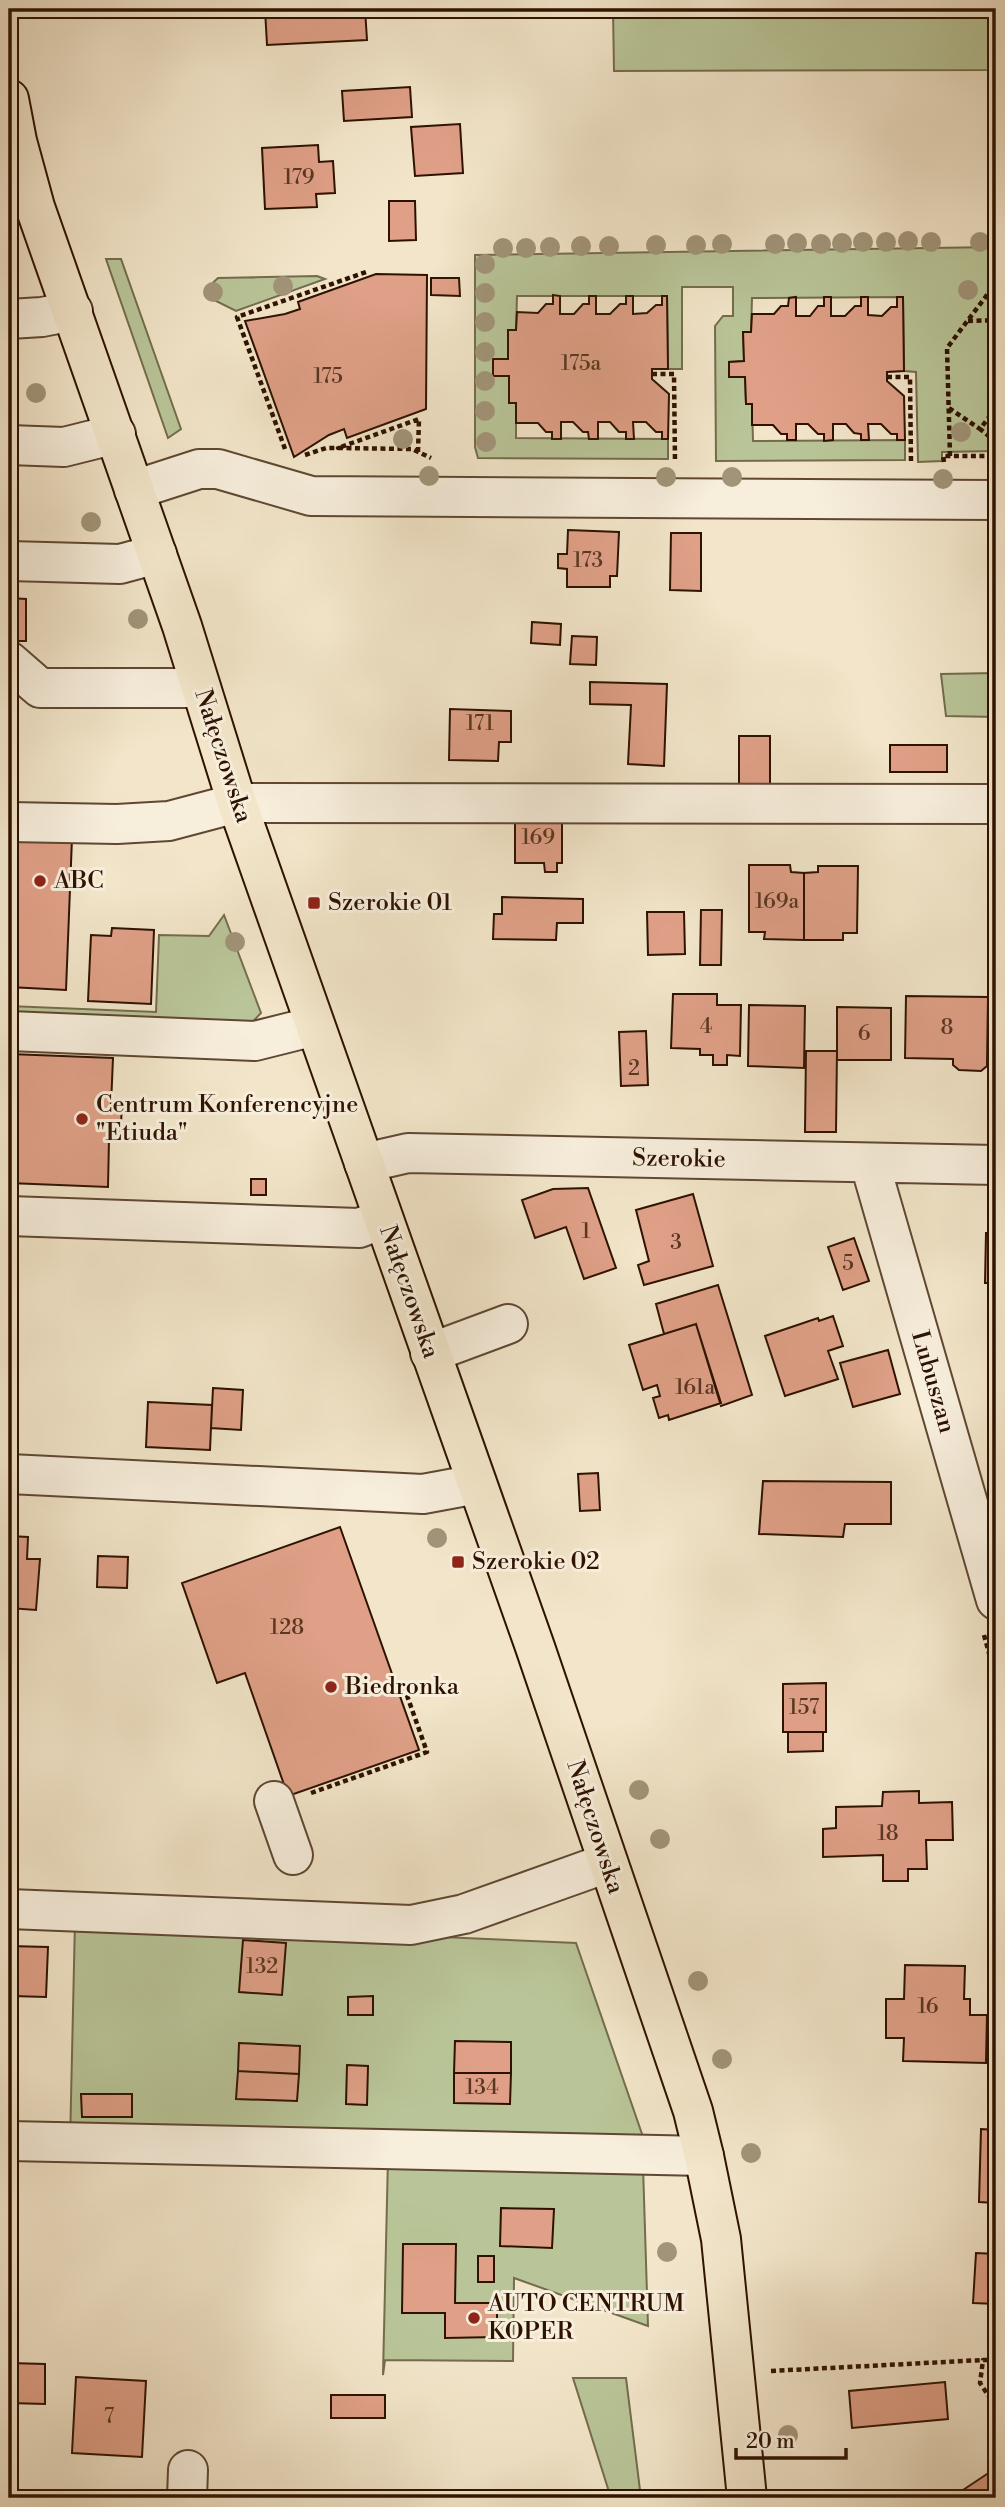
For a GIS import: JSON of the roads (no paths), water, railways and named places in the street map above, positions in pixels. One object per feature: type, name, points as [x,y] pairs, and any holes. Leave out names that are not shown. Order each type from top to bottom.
[{"type":"main road","name":"Nałęczowska","points":[[9,99],[17,141],[36,207],[157,554],[237,803],[477,1484],[692,2111],[721,2239],[747,2498]]},
{"type":"street","points":[[9,319],[42,317],[73,311]]},
{"type":"street","points":[[9,444],[64,447],[116,435]]},
{"type":"street","points":[[134,489],[199,469],[218,469],[311,496],[996,500]]},
{"type":"street","points":[[9,561],[120,564],[157,554]]},
{"type":"street","points":[[9,661],[40,688],[201,688]]},
{"type":"street","points":[[9,822],[117,824],[169,821],[237,803],[996,804]]},
{"type":"street","points":[[9,1031],[255,1041],[315,1026]]},
{"type":"street","name":"Szerokie","points":[[364,1163],[408,1153],[996,1165]]},
{"type":"street","name":"Lubuszan","points":[[870,1164],[996,1601]]},
{"type":"street","points":[[9,1216],[359,1228],[383,1219]]},
{"type":"street","points":[[430,1353],[508,1324]]},
{"type":"street","points":[[9,1474],[423,1494],[477,1484]]},
{"type":"street","points":[[289,1798],[293,1855]]},
{"type":"street","points":[[9,1909],[411,1925],[464,1914],[607,1863]]},
{"type":"street","points":[[9,2141],[704,2156]]},
{"type":"place","name":"ABC","points":[[40,881]]},
{"type":"place","name":"Szerokie 01","points":[[314,903]]},
{"type":"place","name":"Centrum Konferencyjne \"Etiuda\"","points":[[82,1119]]},
{"type":"place","name":"Szerokie 02","points":[[458,1562]]},
{"type":"place","name":"Biedronka","points":[[331,1687]]},
{"type":"place","name":"AUTO CENTRUM KOPER","points":[[474,2318]]}]
